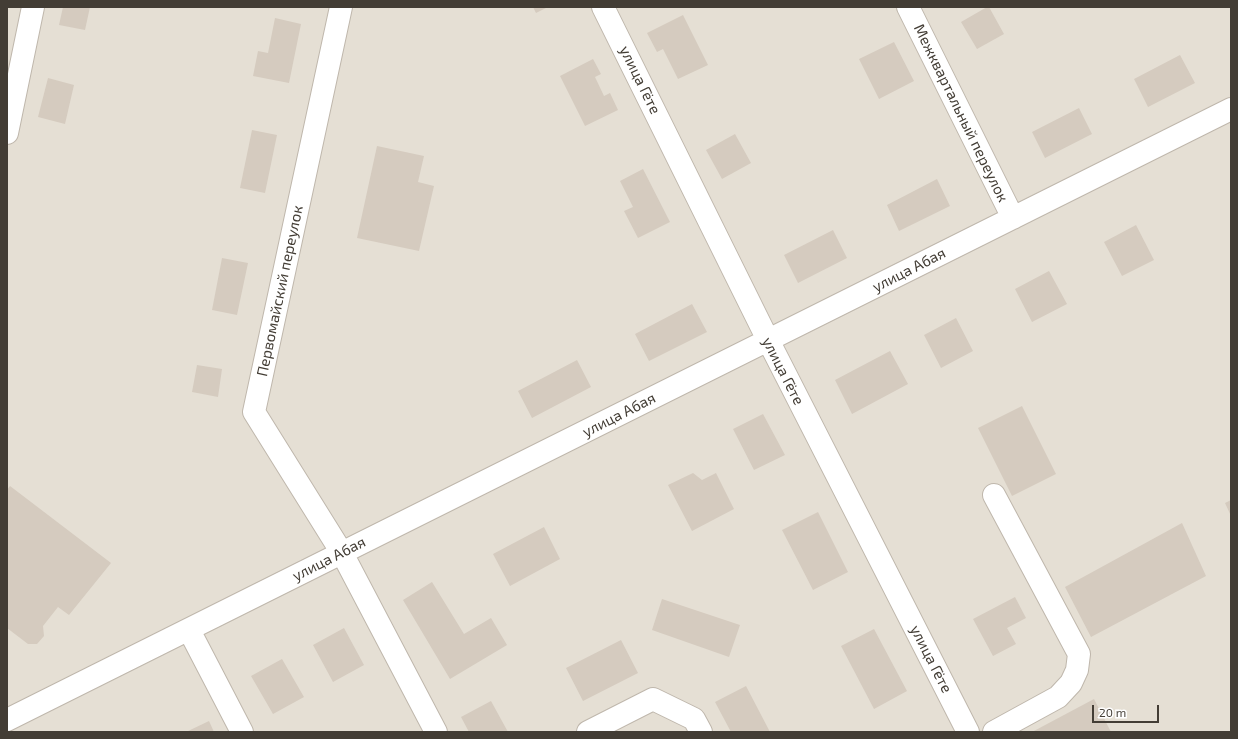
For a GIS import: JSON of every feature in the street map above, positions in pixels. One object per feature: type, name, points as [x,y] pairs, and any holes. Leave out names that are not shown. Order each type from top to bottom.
[{"type":"street","points":[[7,132],[33,7]]},
{"type":"street","name":"Первомайский переулок","points":[[341,7],[254,412],[342,553],[436,732]]},
{"type":"street","name":"улица Гёте","points":[[603,7],[768,340],[968,732]]},
{"type":"street","name":"Межквартальный переулок","points":[[908,7],[1013,218]]},
{"type":"street","name":"улица Абая","points":[[7,720],[1231,109]]},
{"type":"street","points":[[994,495],[1080,654],[1077,670],[1071,683],[1058,697],[994,732]]},
{"type":"street","points":[[189,630],[242,732]]},
{"type":"street","points":[[588,732],[653,699],[694,719],[701,732]]},
{"type":"shaded area","points":[[7,7],[1231,7],[1231,732],[7,732]]},
{"type":"building","points":[[63,7],[90,7],[85,30],[59,25]]},
{"type":"building","points":[[533,7],[548,7],[536,13]]},
{"type":"building","points":[[989,7],[1004,34],[977,49],[961,22]]},
{"type":"building","points":[[683,15],[708,65],[678,79],[663,49],[657,52],[647,33]]},
{"type":"building","points":[[275,18],[301,24],[289,83],[253,76],[258,51],[268,53]]},
{"type":"building","points":[[894,42],[914,81],[879,99],[859,59]]},
{"type":"building","points":[[1180,55],[1195,83],[1148,107],[1134,79]]},
{"type":"building","points":[[593,59],[601,74],[595,77],[604,96],[610,93],[618,110],[585,126],[560,76]]},
{"type":"building","points":[[48,78],[74,85],[65,124],[38,117]]},
{"type":"building","points":[[1079,108],[1092,134],[1045,158],[1032,132]]},
{"type":"building","points":[[252,130],[277,135],[265,193],[240,188]]},
{"type":"building","points":[[735,134],[751,163],[722,179],[706,150]]},
{"type":"building","points":[[377,146],[424,156],[418,182],[434,186],[419,251],[357,238]]},
{"type":"building","points":[[643,169],[670,222],[638,238],[624,211],[633,207],[620,181]]},
{"type":"building","points":[[937,179],[950,206],[899,231],[887,205]]},
{"type":"building","points":[[1136,225],[1154,260],[1122,276],[1104,242]]},
{"type":"building","points":[[833,230],[847,258],[798,283],[784,255]]},
{"type":"building","points":[[222,258],[248,263],[237,315],[212,310]]},
{"type":"building","points":[[1049,271],[1067,304],[1032,322],[1015,289]]},
{"type":"building","points":[[692,304],[707,332],[649,361],[635,334]]},
{"type":"building","points":[[956,318],[973,351],[941,368],[924,335]]},
{"type":"building","points":[[890,351],[908,384],[852,414],[835,380]]},
{"type":"building","points":[[577,360],[591,387],[532,418],[518,391]]},
{"type":"building","points":[[197,365],[222,369],[218,397],[192,392]]},
{"type":"building","points":[[1022,406],[1056,474],[1012,496],[978,428]]},
{"type":"building","points":[[763,414],[785,455],[754,470],[733,429]]},
{"type":"building","points":[[693,473],[702,480],[716,473],[734,509],[692,531],[668,485]]},
{"type":"building","points":[[10,486],[111,563],[69,615],[58,607],[43,626],[44,636],[37,644],[28,644],[7,628],[7,490]]},
{"type":"building","points":[[1231,500],[1231,516],[1225,503]]},
{"type":"building","points":[[818,512],[848,572],[813,590],[782,530]]},
{"type":"building","points":[[1182,523],[1206,576],[1091,637],[1065,587]]},
{"type":"building","points":[[544,527],[560,559],[510,586],[493,554]]},
{"type":"building","points":[[432,582],[464,634],[491,618],[507,645],[450,679],[403,600]]},
{"type":"building","points":[[1015,597],[1026,618],[1007,628],[1016,644],[993,656],[973,619]]},
{"type":"building","points":[[662,599],[740,625],[729,657],[652,630]]},
{"type":"building","points":[[344,628],[364,665],[333,682],[313,645]]},
{"type":"building","points":[[874,629],[907,691],[874,709],[841,646]]},
{"type":"building","points":[[621,640],[638,673],[583,701],[566,668]]},
{"type":"building","points":[[282,659],[304,697],[273,714],[251,676]]},
{"type":"building","points":[[746,686],[770,732],[731,732],[715,702]]},
{"type":"building","points":[[1094,699],[1111,732],[1032,732]]},
{"type":"building","points":[[491,701],[508,732],[469,732],[461,717]]},
{"type":"building","points":[[209,721],[214,732],[186,732]]}]
